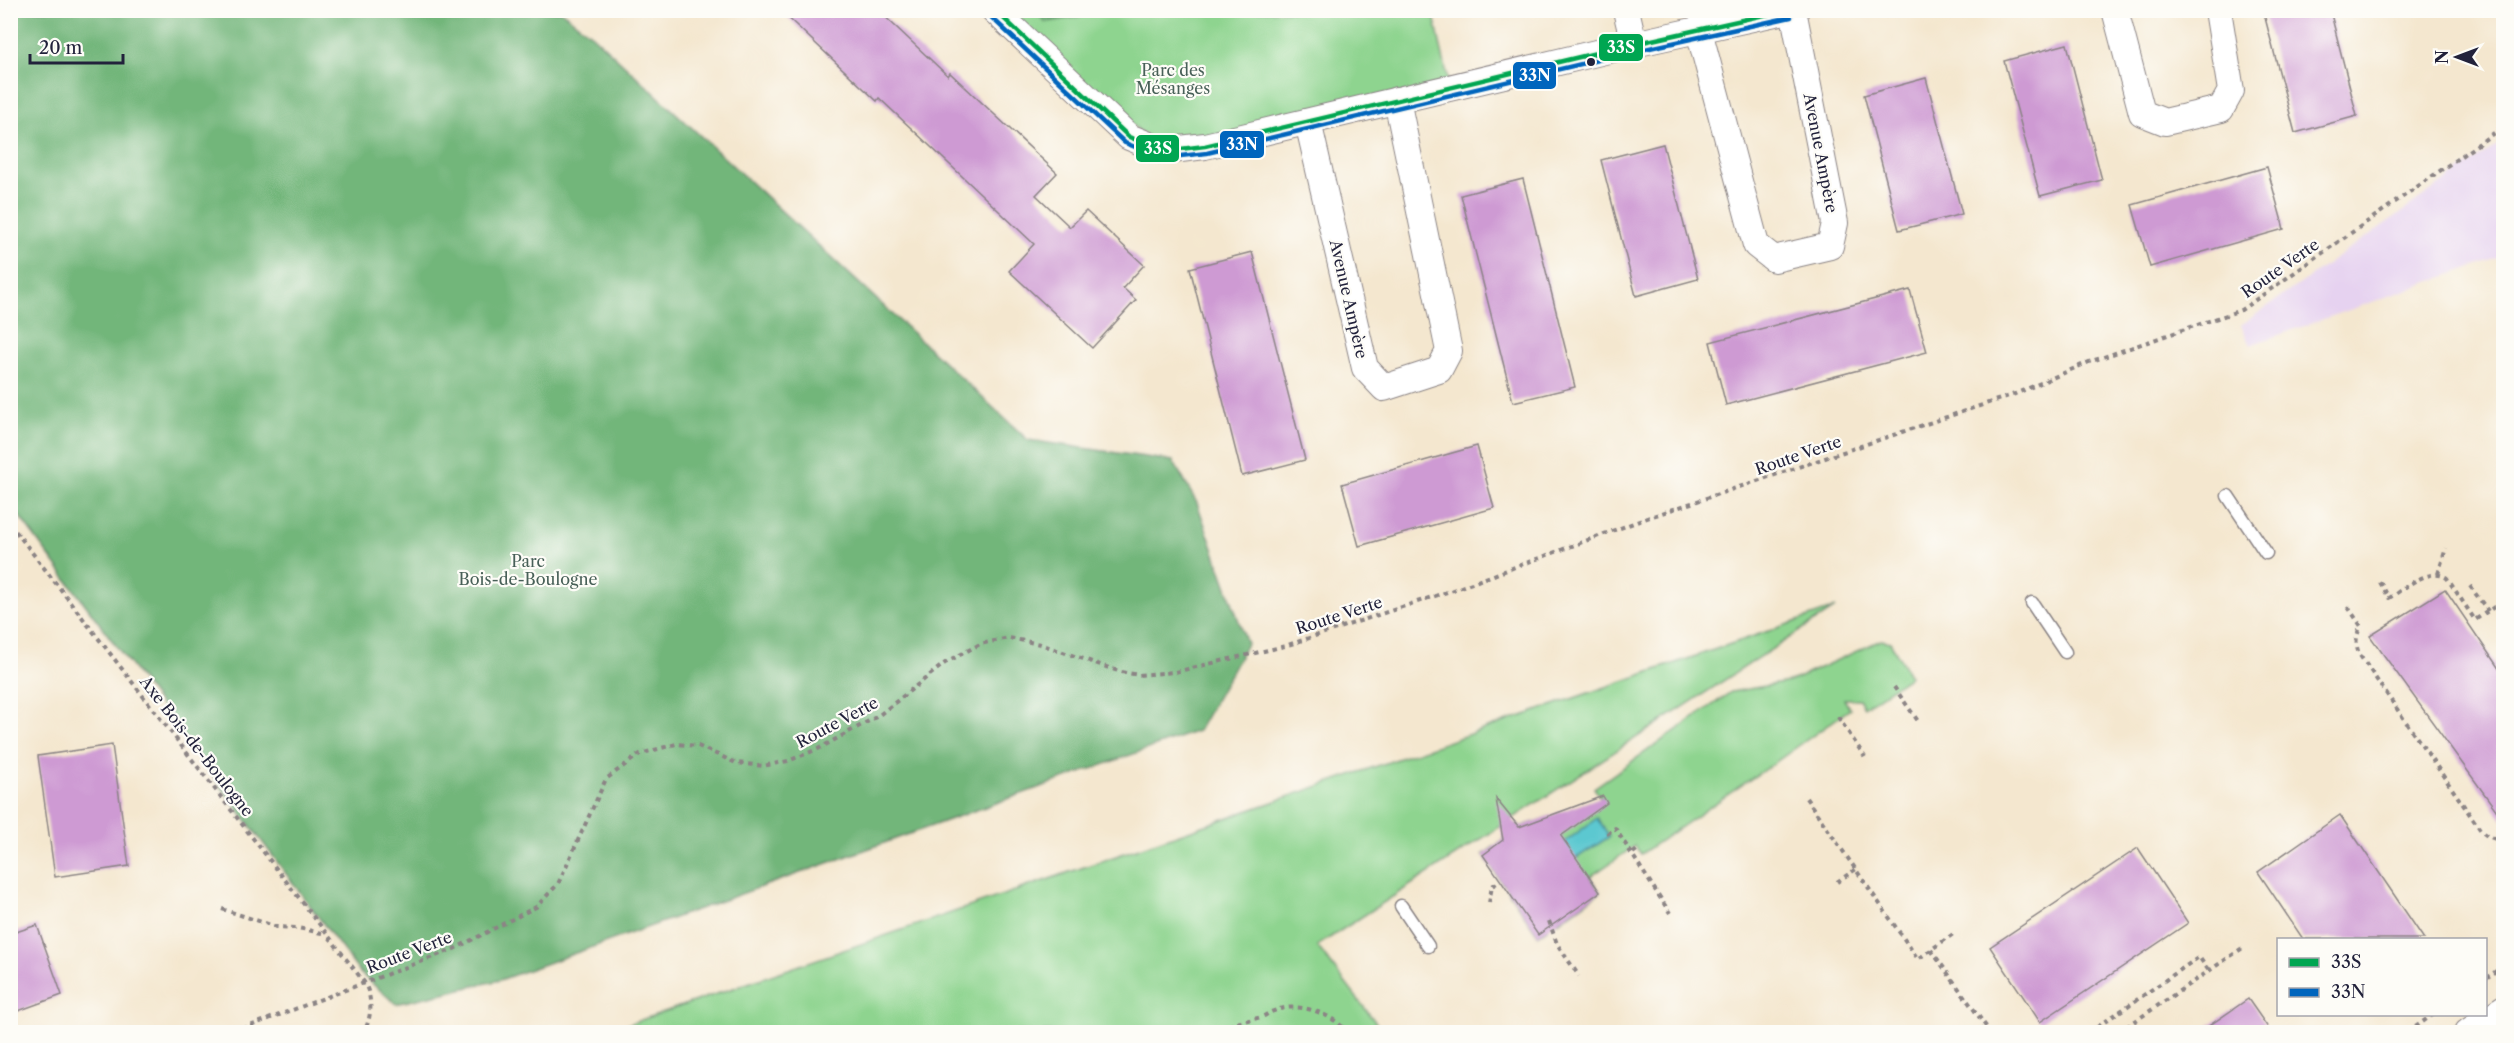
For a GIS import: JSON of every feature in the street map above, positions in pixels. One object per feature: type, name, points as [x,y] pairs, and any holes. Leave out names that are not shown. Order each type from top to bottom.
[{"type":"street","name":"Avenue Ampère","points":[[994,10],[1129,137],[1164,151],[1205,146],[1634,44],[1791,10],[1835,223],[1830,246],[1774,259],[1756,245],[1699,31]]},
{"type":"street","points":[[1626,10],[1634,44]]},
{"type":"street","points":[[2115,10],[2142,113],[2165,122],[2222,109],[2231,91],[2218,10]]},
{"type":"street","name":"Avenue Ampère","points":[[1308,122],[1365,369],[1384,388],[1439,370],[1449,351],[1397,100]]},
{"type":"street","points":[[2468,1032],[2504,1008]]},
{"type":"lane","points":[[2228,496],[2266,553]]},
{"type":"lane","points":[[2032,603],[2065,652]]},
{"type":"lane","points":[[1401,906],[1428,946]]},
{"type":"path","name":"Route Verte","points":[[234,1032],[454,949],[536,907],[558,884],[606,779],[640,754],[676,744],[698,746],[736,763],[764,766],[788,761],[818,749],[878,716],[945,663],[980,644],[1009,638],[1040,644],[1121,672],[1138,675],[1175,672],[1285,646],[1453,590],[1650,517],[2015,394],[2089,362],[2241,310],[2504,126]]},
{"type":"path","name":"Axe Bois-de-Boulogne","points":[[10,524],[364,982]]},
{"type":"path","points":[[2438,574],[2446,548]]},
{"type":"path","points":[[2380,582],[2389,598],[2421,578],[2438,574],[2447,578],[2475,620],[2497,605]]},
{"type":"path","points":[[2470,586],[2488,611]]},
{"type":"path","points":[[2348,607],[2361,626],[2356,636],[2359,654],[2482,832],[2504,842]]},
{"type":"path","points":[[1894,687],[1918,721]]},
{"type":"path","points":[[1838,717],[1866,757]]},
{"type":"path","points":[[1806,798],[1918,959],[1956,932]]},
{"type":"path","points":[[1607,834],[1616,828],[1671,913]]},
{"type":"path","points":[[1633,853],[1638,849]]},
{"type":"path","points":[[1837,882],[1856,869]]},
{"type":"path","points":[[1489,903],[1492,886],[1500,880]]},
{"type":"path","points":[[222,909],[277,927],[298,928],[327,934]]},
{"type":"path","points":[[1549,921],[1557,944],[1579,976]]},
{"type":"path","points":[[2119,1032],[2244,947]]},
{"type":"path","points":[[1931,950],[1990,1032]]},
{"type":"path","points":[[2090,1032],[2199,957],[2209,970]]},
{"type":"path","points":[[2487,977],[2504,966]]},
{"type":"path","points":[[364,982],[371,994],[368,1023],[364,1032]]},
{"type":"path","points":[[1222,1032],[1229,1025],[1239,1021],[1263,1017],[1275,1010],[1292,1008],[1311,1009],[1328,1016],[1347,1032]]},
{"type":"path","points":[[2408,1032],[2431,1016]]},
{"type":"shaded area","points":[[2503,141],[2503,256],[2250,345],[2241,325]]},
{"type":"green space","name":"Parc Bois-de-Boulogne","points":[[11,10],[561,11],[592,35],[1028,440],[1173,461],[1197,503],[1247,644],[1198,731],[500,980],[396,1004],[360,973],[11,505]]},
{"type":"green space","name":"Parc des Mésanges","points":[[994,11],[1433,11],[1450,88],[1164,151]]},
{"type":"green space","points":[[1034,11],[1106,11],[1046,22]]},
{"type":"green space","points":[[1835,608],[1317,946],[1383,1032],[606,1032]]},
{"type":"green space","points":[[1881,640],[1890,642],[1910,676],[1864,707],[1859,699],[1844,699],[1850,709],[1780,759],[1641,854],[1635,846],[1590,877],[1600,892],[1558,922],[1555,919],[1544,923],[1547,929],[1538,935],[1483,855],[1503,840],[1505,828],[1517,824],[1520,827],[1602,799],[1594,788],[1731,692],[1789,682]]},
{"type":"water","points":[[1597,818],[1609,837],[1569,863],[1558,847]]},
{"type":"building","points":[[780,10],[878,10],[948,76],[950,73],[1057,173],[1036,195],[1070,227],[1086,211],[1144,265],[1123,288],[1136,300],[1092,348],[1009,271],[1034,244],[879,98],[877,101]]},
{"type":"building","points":[[2263,10],[2330,10],[2357,116],[2295,133]]},
{"type":"building","points":[[2067,44],[2102,180],[2040,196],[2004,61]]},
{"type":"building","points":[[1926,78],[1962,214],[1899,230],[1864,95]]},
{"type":"building","points":[[1663,144],[1698,279],[1636,296],[1601,160]]},
{"type":"building","points":[[2267,167],[2284,229],[2150,267],[2132,205]]},
{"type":"building","points":[[1523,179],[1575,387],[1513,402],[1461,195]]},
{"type":"building","points":[[1252,252],[1305,460],[1242,476],[1190,268]]},
{"type":"building","points":[[1910,290],[1927,352],[1726,405],[1710,342]]},
{"type":"building","points":[[1477,446],[1494,508],[1359,546],[1342,484]]},
{"type":"building","points":[[2445,589],[2504,676],[2504,821],[2370,636]]},
{"type":"building","points":[[112,745],[129,866],[55,877],[38,756]]},
{"type":"building","points":[[1603,796],[1607,803],[1561,836],[1600,892],[1538,935],[1483,855],[1503,840],[1496,799],[1519,827]]},
{"type":"building","points":[[2340,815],[2423,938],[2302,938],[2258,872]]},
{"type":"building","points":[[2138,848],[2188,923],[2040,1022],[1990,947]]},
{"type":"building","points":[[37,925],[62,995],[10,1014],[10,934]]},
{"type":"building","points":[[2248,999],[2271,1032],[2200,1032]]},
{"type":"transit line","name":"33S","points":[[995,10],[1129,137],[1164,151],[1205,146],[1787,10]]},
{"type":"transit line","name":"33N","points":[[989,15],[1125,143],[1163,158],[1207,153],[1636,51],[1791,17]]}]
